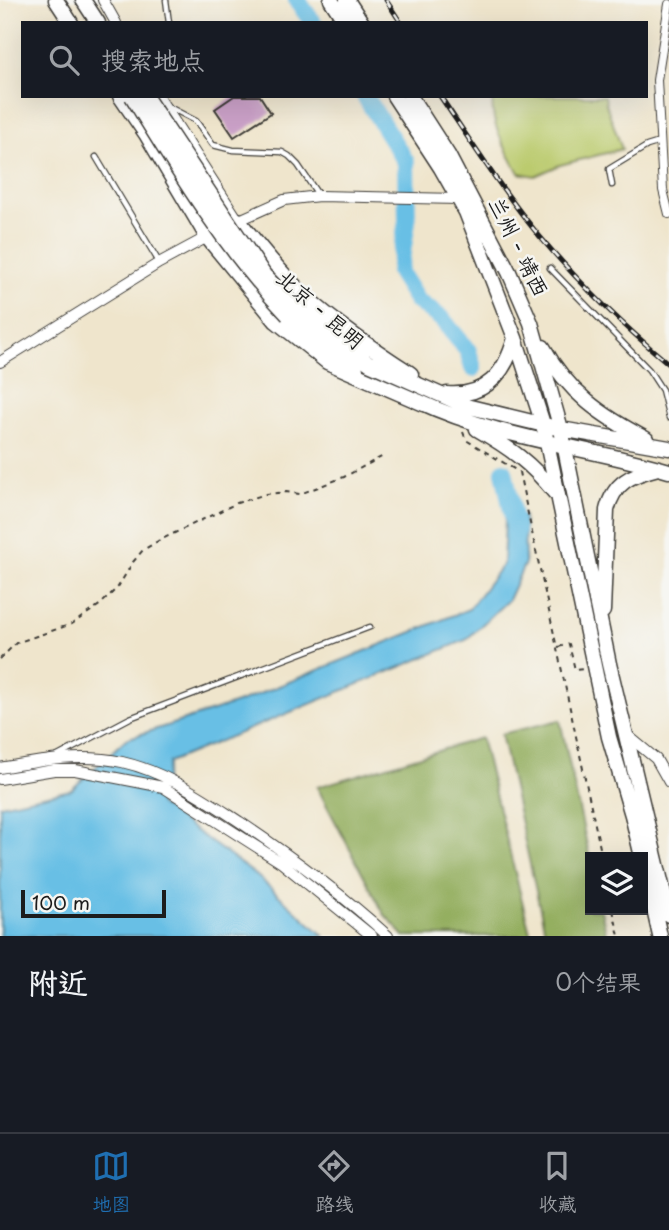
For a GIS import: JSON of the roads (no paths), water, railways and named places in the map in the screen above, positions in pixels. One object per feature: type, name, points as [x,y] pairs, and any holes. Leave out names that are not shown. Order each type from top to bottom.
[{"type":"highway","points":[[56,0],[70,21]]},
{"type":"highway","points":[[73,0],[86,21]]},
{"type":"highway","points":[[83,0],[97,21]]},
{"type":"highway","points":[[331,0],[345,21]]},
{"type":"highway","points":[[349,1],[361,21]]},
{"type":"highway","points":[[121,98],[207,237],[276,321],[327,362],[424,404]]},
{"type":"highway","name":"北京 - 昆明","points":[[133,98],[181,176],[258,283],[361,374],[458,418],[664,470]]},
{"type":"highway","name":"北京 - 昆明","points":[[146,98],[264,275],[292,312],[369,363],[467,406],[561,429],[664,447]]},
{"type":"highway","name":"兰州 - 靖西","points":[[395,98],[466,212],[515,338],[543,424],[593,668],[640,852]]},
{"type":"highway","name":"兰州 - 靖西","points":[[411,98],[448,155],[509,272],[531,323],[561,429],[603,633]]},
{"type":"highway","points":[[238,220],[273,264],[307,298],[360,340],[438,392],[462,394],[485,386],[497,377],[506,365],[515,338]]},
{"type":"highway","points":[[531,323],[552,362],[579,395],[610,420],[664,447]]},
{"type":"highway","points":[[458,418],[524,459],[559,499]]},
{"type":"highway","points":[[664,470],[631,476],[618,485],[610,497],[607,510],[603,633],[669,915]]},
{"type":"highway","name":"兰州 - 靖西","points":[[648,885],[660,936]]},
{"type":"street","points":[[103,0],[115,21]]},
{"type":"street","points":[[669,4],[657,80],[663,190],[669,214]]},
{"type":"street","points":[[162,99],[238,220]]},
{"type":"street","points":[[0,362],[159,263],[238,220],[284,200],[319,197],[458,199]]},
{"type":"street","points":[[626,734],[656,759],[669,782]]},
{"type":"street","points":[[0,779],[82,758],[121,762],[165,782],[288,854],[388,936]]},
{"type":"street","points":[[0,768],[53,764],[75,770],[165,782],[282,863],[372,936]]},
{"type":"lane","points":[[166,0],[169,21]]},
{"type":"lane","points":[[162,99],[196,121],[213,145],[282,152],[289,156],[319,197]]},
{"type":"lane","points":[[612,185],[608,169],[647,146],[660,142]]},
{"type":"lane","points":[[96,157],[159,263]]},
{"type":"lane","points":[[550,268],[649,370],[662,390],[669,418]]},
{"type":"lane","points":[[53,764],[130,718],[370,628]]},
{"type":"water","points":[[524,516],[525,563],[508,600],[466,640],[169,762],[159,804],[256,875],[324,936],[0,936],[0,805],[71,790],[126,739],[237,703],[469,609],[503,564],[505,520]]},
{"type":"waterway","points":[[297,0],[312,21]]},
{"type":"waterway","points":[[366,98],[406,162],[407,221],[399,272],[417,301],[442,319],[468,351],[473,368]]},
{"type":"waterway","points":[[504,471],[516,531],[515,539]]},
{"type":"railway","points":[[386,0],[400,21]]},
{"type":"railway","points":[[441,98],[498,182],[536,232],[600,301],[669,364]]}]
